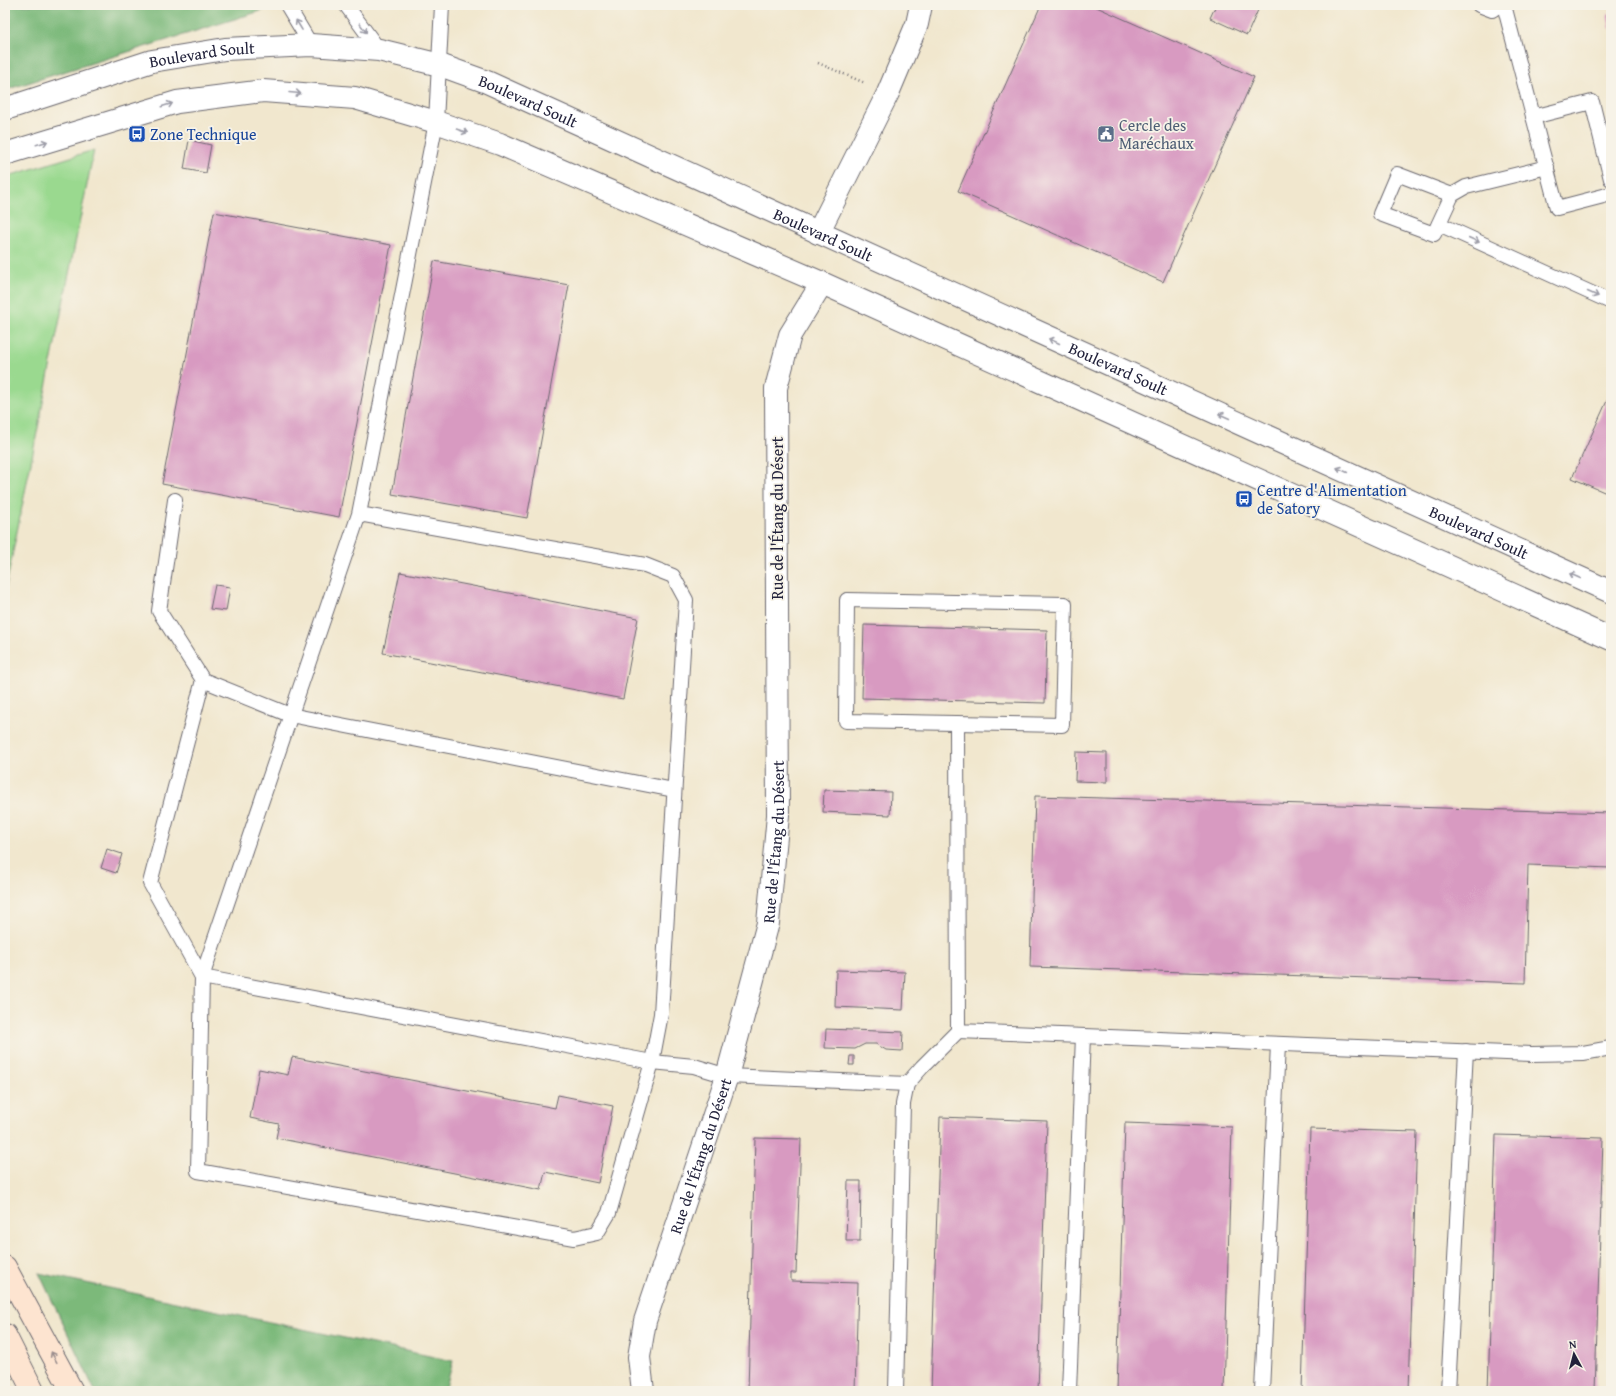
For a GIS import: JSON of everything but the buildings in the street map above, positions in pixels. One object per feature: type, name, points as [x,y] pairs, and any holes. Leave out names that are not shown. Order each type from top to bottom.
[{"type":"main road","points":[[5,1267],[72,1391]]},
{"type":"main road","points":[[5,1334],[33,1391]]},
{"type":"street","points":[[818,233],[888,93],[917,24],[921,5]]},
{"type":"street","name":"Boulevard Soult","points":[[5,109],[152,61],[225,49],[311,46],[379,50],[440,65],[487,82],[1611,592]]},
{"type":"street","points":[[5,154],[177,102],[263,91],[355,98],[436,122],[500,144],[822,283],[1611,639]]},
{"type":"street","name":"Rue de l'Étang du Désert","points":[[643,1391],[639,1357],[645,1321],[727,1076],[768,923],[778,815],[776,388],[790,335],[822,283]]},
{"type":"lane","points":[[287,5],[311,46]]},
{"type":"lane","points":[[346,5],[379,50]]},
{"type":"lane","points":[[359,514],[645,565],[673,576],[686,600],[661,1014],[652,1062],[609,1213],[596,1233],[574,1238],[198,1171],[202,977],[359,514],[436,122],[442,5]]},
{"type":"lane","points":[[1479,5],[1492,10],[1499,5]]},
{"type":"lane","points":[[1504,5],[1558,208],[1611,194]]},
{"type":"lane","points":[[1534,117],[1592,102],[1611,179]]},
{"type":"lane","points":[[1452,195],[1397,174],[1380,214],[1434,234],[1452,195],[1466,187],[1546,167]]},
{"type":"lane","points":[[1439,224],[1611,302]]},
{"type":"lane","points":[[175,500],[159,611],[203,680],[290,715],[674,790]]},
{"type":"lane","points":[[847,600],[1065,604],[1062,725],[957,723],[846,721],[847,600]]},
{"type":"lane","points":[[202,977],[150,883],[203,680]]},
{"type":"lane","points":[[896,1391],[903,1104],[907,1084],[958,1032],[957,723]]},
{"type":"lane","points":[[202,977],[652,1062],[694,1066],[727,1076],[907,1084]]},
{"type":"lane","points":[[958,1032],[1532,1054],[1583,1053],[1611,1048]]},
{"type":"lane","points":[[1068,1391],[1083,1036]]},
{"type":"lane","points":[[1262,1391],[1278,1044]]},
{"type":"lane","points":[[1448,1391],[1466,1051]]},
{"type":"path","points":[[818,62],[888,93]]},
{"type":"green space","points":[[5,5],[258,5],[264,10],[5,90]]},
{"type":"green space","points":[[94,150],[5,591],[5,177]]},
{"type":"green space","points":[[39,1273],[453,1361],[445,1391],[95,1391]]},
{"type":"place","name":"Zone Technique","points":[[137,134]]},
{"type":"place","name":"Cercle des Maréchaux","points":[[1106,134]]},
{"type":"place","name":"Centre d'Alimentation de Satory","points":[[1244,499]]}]
